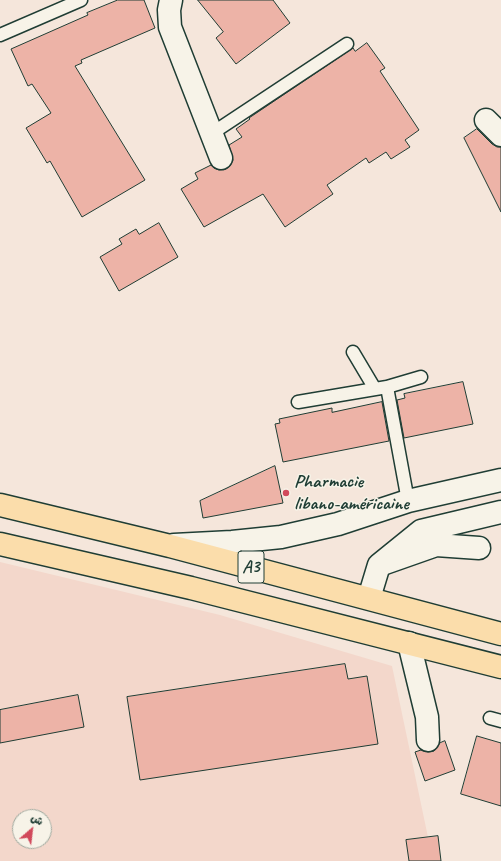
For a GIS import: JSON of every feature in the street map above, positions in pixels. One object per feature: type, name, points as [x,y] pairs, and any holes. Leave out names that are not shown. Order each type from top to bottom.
[{"type":"highway","name":"A3","points":[[0,505],[170,546],[501,634]]},
{"type":"highway","name":"A3","points":[[0,544],[191,588],[501,667]]},
{"type":"street","points":[[171,0],[169,10],[170,27],[221,158]]},
{"type":"street","points":[[486,120],[501,135]]},
{"type":"street","points":[[170,546],[281,537],[338,524],[408,500],[501,480]]},
{"type":"street","points":[[369,598],[379,565],[421,531],[501,512]]},
{"type":"street","points":[[379,565],[436,545],[479,548]]},
{"type":"street","points":[[409,643],[427,717],[428,740]]},
{"type":"lane","points":[[0,35],[81,0]]},
{"type":"lane","points":[[211,134],[347,44]]},
{"type":"lane","points":[[353,352],[381,388],[408,500]]},
{"type":"lane","points":[[298,402],[381,388],[421,377]]},
{"type":"shaded area","points":[[0,562],[220,615],[392,666],[433,861],[0,861]]},
{"type":"building","points":[[118,0],[144,0],[155,28],[81,60],[82,63],[75,66],[145,180],[82,217],[50,161],[47,163],[26,128],[51,113],[32,84],[28,86],[11,49]]},
{"type":"building","points":[[198,0],[273,0],[290,23],[236,64],[216,38],[223,32]]},
{"type":"building","points":[[367,43],[385,68],[380,71],[419,130],[405,140],[410,147],[391,159],[386,152],[369,163],[366,158],[327,185],[333,194],[285,227],[263,194],[204,227],[181,189],[198,179],[195,173],[211,165],[219,170],[226,169],[230,166],[233,160],[229,145],[242,137],[236,129],[250,119],[249,118],[353,48],[355,51]]},
{"type":"building","points":[[477,129],[492,144],[497,147],[501,147],[501,212],[464,138]]},
{"type":"building","points":[[159,223],[178,257],[119,291],[100,257],[122,244],[119,239],[136,229],[139,234]]},
{"type":"building","points":[[463,382],[473,424],[404,438],[397,400],[405,398],[404,394]]},
{"type":"building","points":[[382,402],[389,441],[283,462],[275,424],[280,423],[279,419],[332,408],[332,412]]},
{"type":"building","points":[[275,466],[283,503],[203,518],[200,501]]},
{"type":"building","points":[[345,664],[348,679],[367,676],[378,744],[140,780],[127,697]]},
{"type":"building","points":[[78,695],[84,727],[0,743],[0,710]]},
{"type":"building","points":[[477,736],[501,743],[501,806],[461,794]]},
{"type":"building","points":[[445,741],[455,770],[425,781],[415,752],[421,750],[428,752],[434,751],[440,743]]},
{"type":"building","points":[[438,836],[441,861],[409,861],[406,840]]},
{"type":"place","name":"Pharmacie libano-américaine","points":[[286,493]]}]
